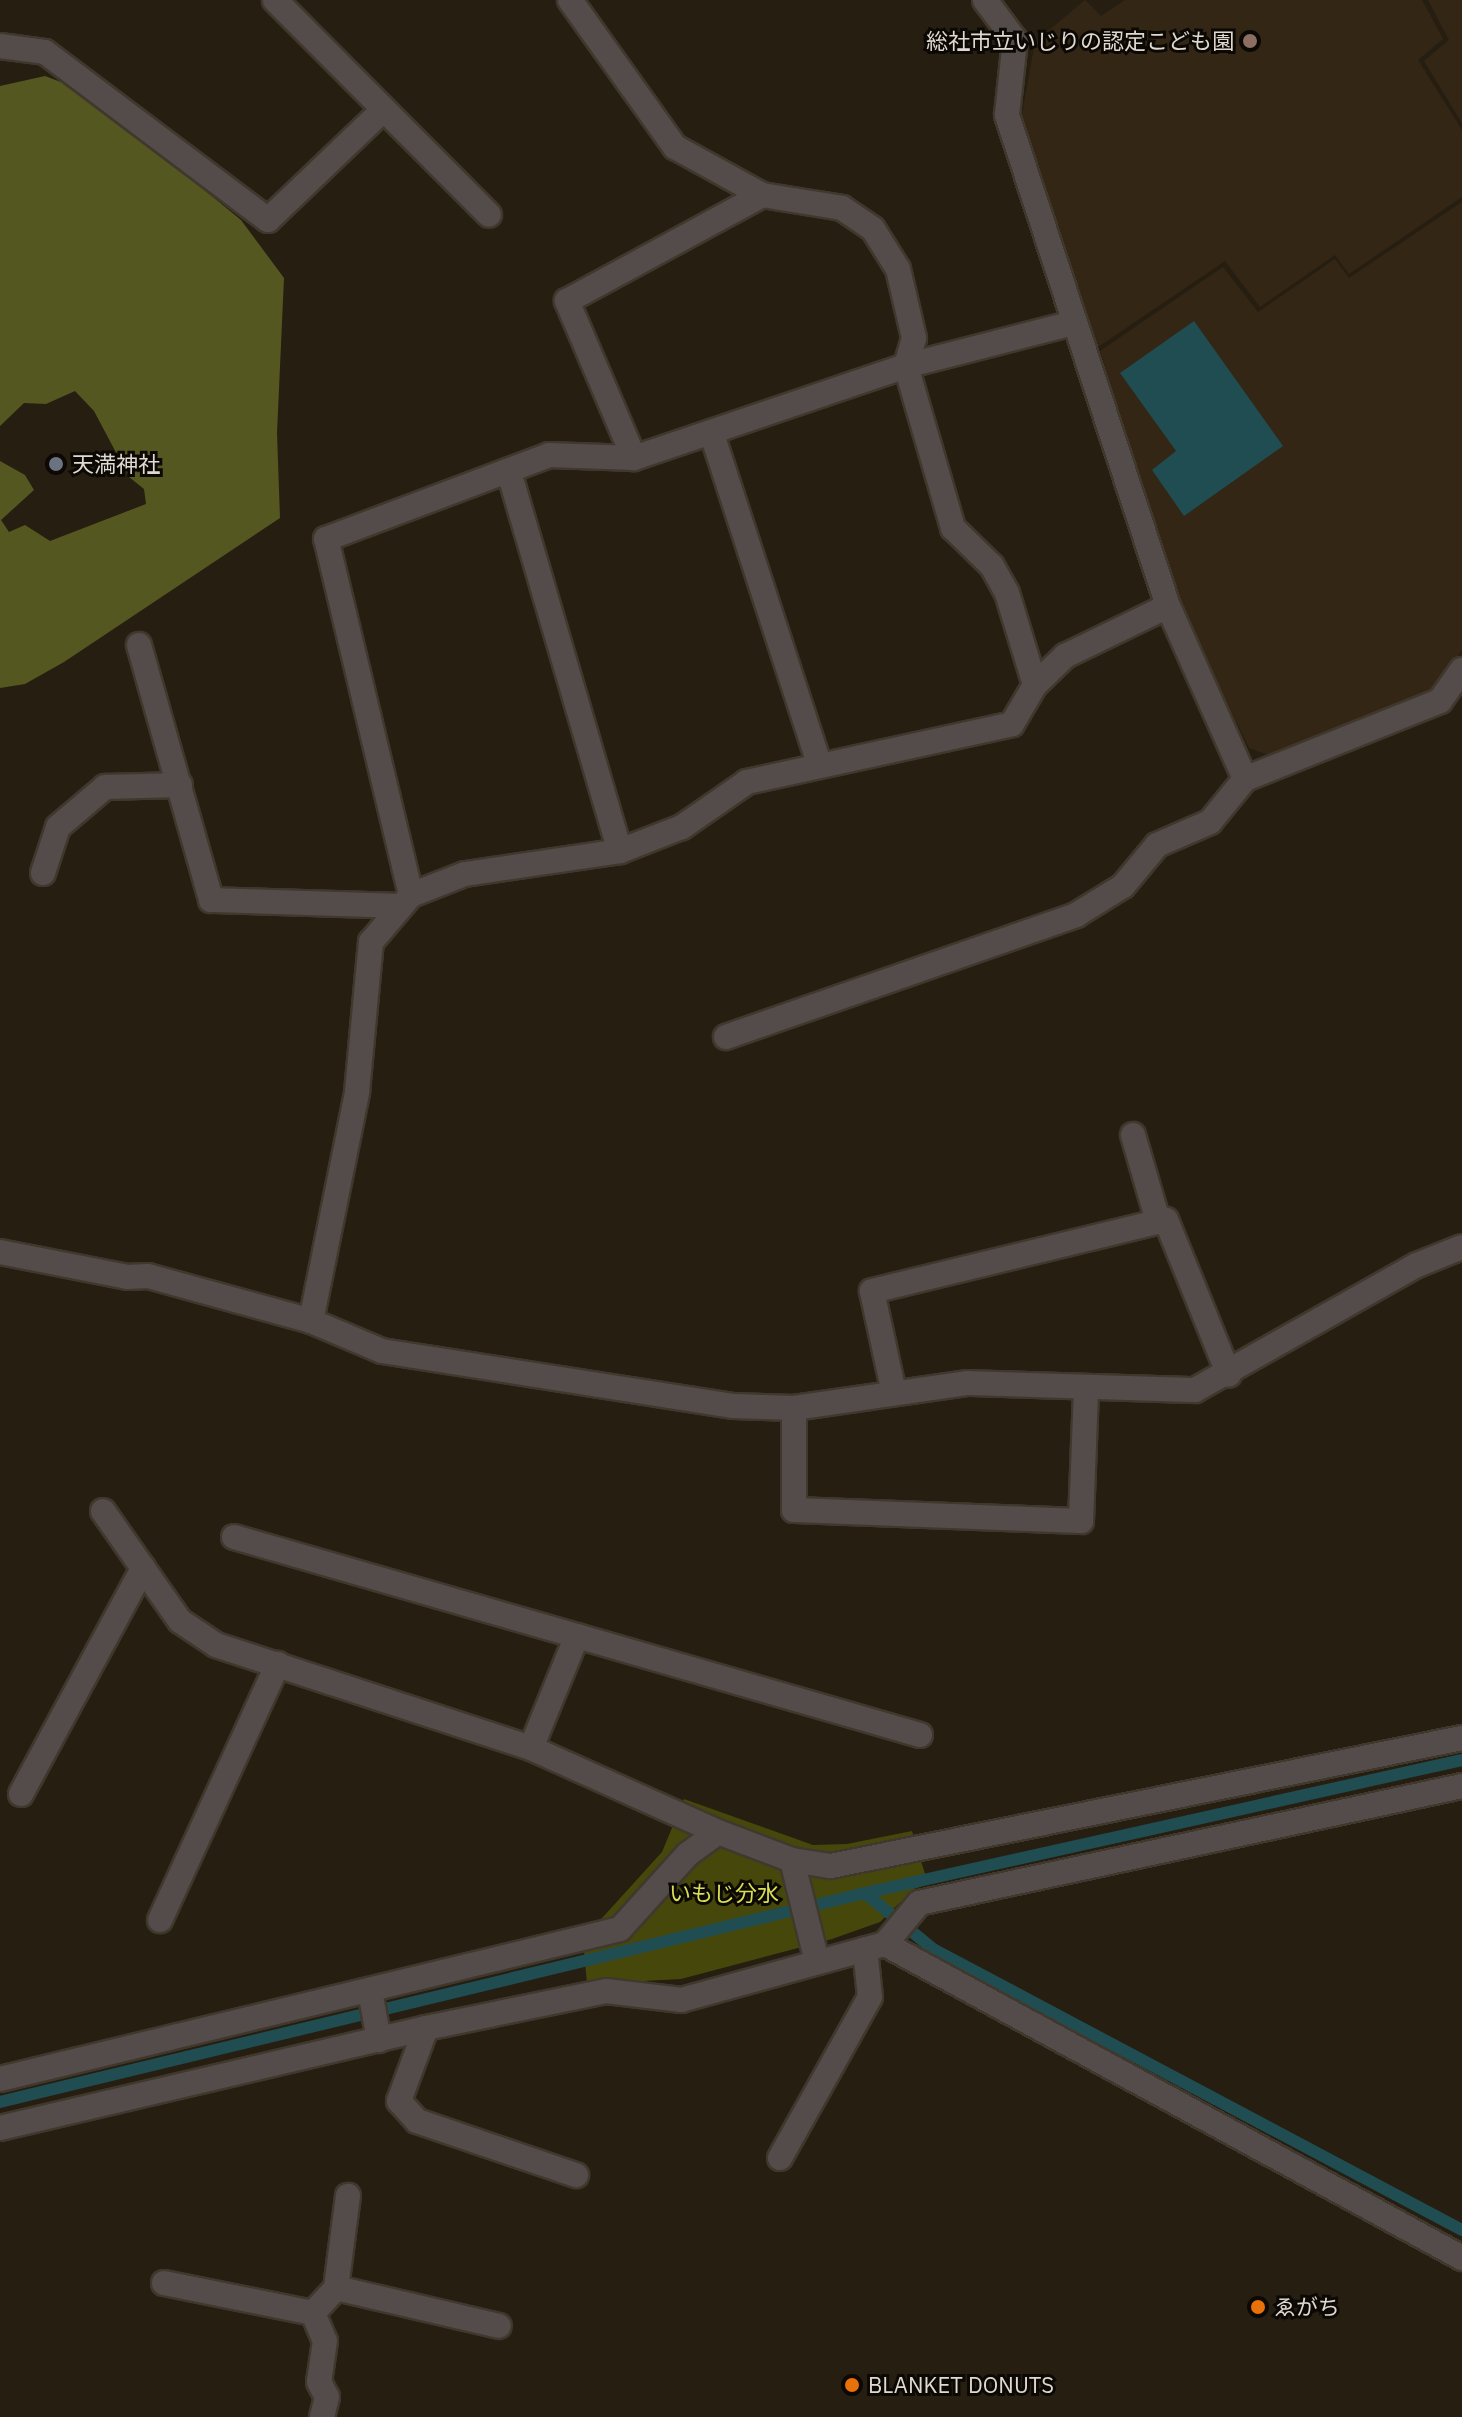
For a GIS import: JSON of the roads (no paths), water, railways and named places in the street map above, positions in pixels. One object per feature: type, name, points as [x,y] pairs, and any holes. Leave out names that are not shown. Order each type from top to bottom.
[{"type":"street","points":[[275,0],[489,215]]},
{"type":"street","points":[[570,0],[675,147],[762,195],[842,208],[873,229],[898,269],[914,338],[906,366],[953,528],[992,566],[1007,593],[1035,685]]},
{"type":"street","points":[[985,0],[1015,40],[1007,115],[1168,606],[1245,779]]},
{"type":"street","points":[[0,46],[45,52],[268,220],[383,110]]},
{"type":"street","points":[[634,458],[567,301],[762,195]]},
{"type":"street","points":[[404,901],[326,539],[549,455],[634,458],[906,366],[1074,323]]},
{"type":"street","points":[[712,434],[819,763]]},
{"type":"street","points":[[509,472],[620,851]]},
{"type":"street","points":[[139,645],[211,900],[404,901],[465,874],[620,851],[682,827],[747,782],[819,763],[1012,724],[1035,685],[1065,656],[1168,606]]},
{"type":"street","points":[[726,1037],[1076,915],[1123,886],[1157,845],[1210,822],[1245,779],[1440,701],[1462,670]]},
{"type":"street","points":[[43,873],[58,827],[105,787],[180,785]]},
{"type":"street","points":[[311,1321],[357,1092],[371,942],[404,901]]},
{"type":"street","points":[[1133,1135],[1158,1221]]},
{"type":"street","points":[[894,1393],[872,1291],[1166,1220],[1229,1375]]},
{"type":"street","points":[[0,1252],[127,1277],[148,1276],[311,1321],[382,1351],[734,1406],[794,1408],[968,1383],[1086,1390],[1195,1390],[1229,1375],[1417,1265],[1462,1247]]},
{"type":"street","points":[[794,1408],[794,1510],[1081,1521],[1086,1390]]},
{"type":"street","points":[[103,1511],[180,1621],[216,1645],[531,1748],[718,1832],[792,1860],[831,1866],[1462,1738]]},
{"type":"street","points":[[234,1537],[920,1735]]},
{"type":"street","points":[[21,1794],[143,1568]]},
{"type":"street","points":[[531,1748],[577,1636]]},
{"type":"street","points":[[160,1920],[278,1664]]},
{"type":"street","points":[[0,2128],[378,2034],[426,2028],[606,1991],[681,2000],[875,1946],[919,1903],[1462,1786]]},
{"type":"street","points":[[0,2079],[371,1996],[620,1929],[688,1854],[718,1832]]},
{"type":"street","points":[[792,1860],[817,1962]]},
{"type":"street","points":[[780,2158],[870,1997],[875,1946]]},
{"type":"street","points":[[875,1946],[1462,2258]]},
{"type":"street","points":[[371,1996],[378,2034]]},
{"type":"street","points":[[426,2028],[399,2101],[417,2121],[576,2175]]},
{"type":"street","points":[[313,2313],[336,2288],[348,2196]]},
{"type":"street","points":[[164,2283],[313,2313]]},
{"type":"street","points":[[336,2288],[499,2326]]},
{"type":"street","points":[[313,2313],[325,2341],[319,2382],[327,2397],[322,2417]]},
{"type":"water","points":[[1194,321],[1283,446],[1184,516],[1152,470],[1176,451],[1120,373]]},
{"type":"waterway","points":[[0,2102],[865,1893],[1462,1760]]},
{"type":"waterway","points":[[865,1893],[933,1949],[1462,2230]]},
{"type":"place","name":"総社市立いじりの認定こども園","points":[[1250,41]]},
{"type":"place","name":"天満神社","points":[[56,464]]},
{"type":"place","name":"ゑがち","points":[[1258,2307]]},
{"type":"place","name":"BLANKET DONUTS","points":[[852,2385]]},
{"type":"park label","name":"いもじ分水","points":[[724,1893]]}]
